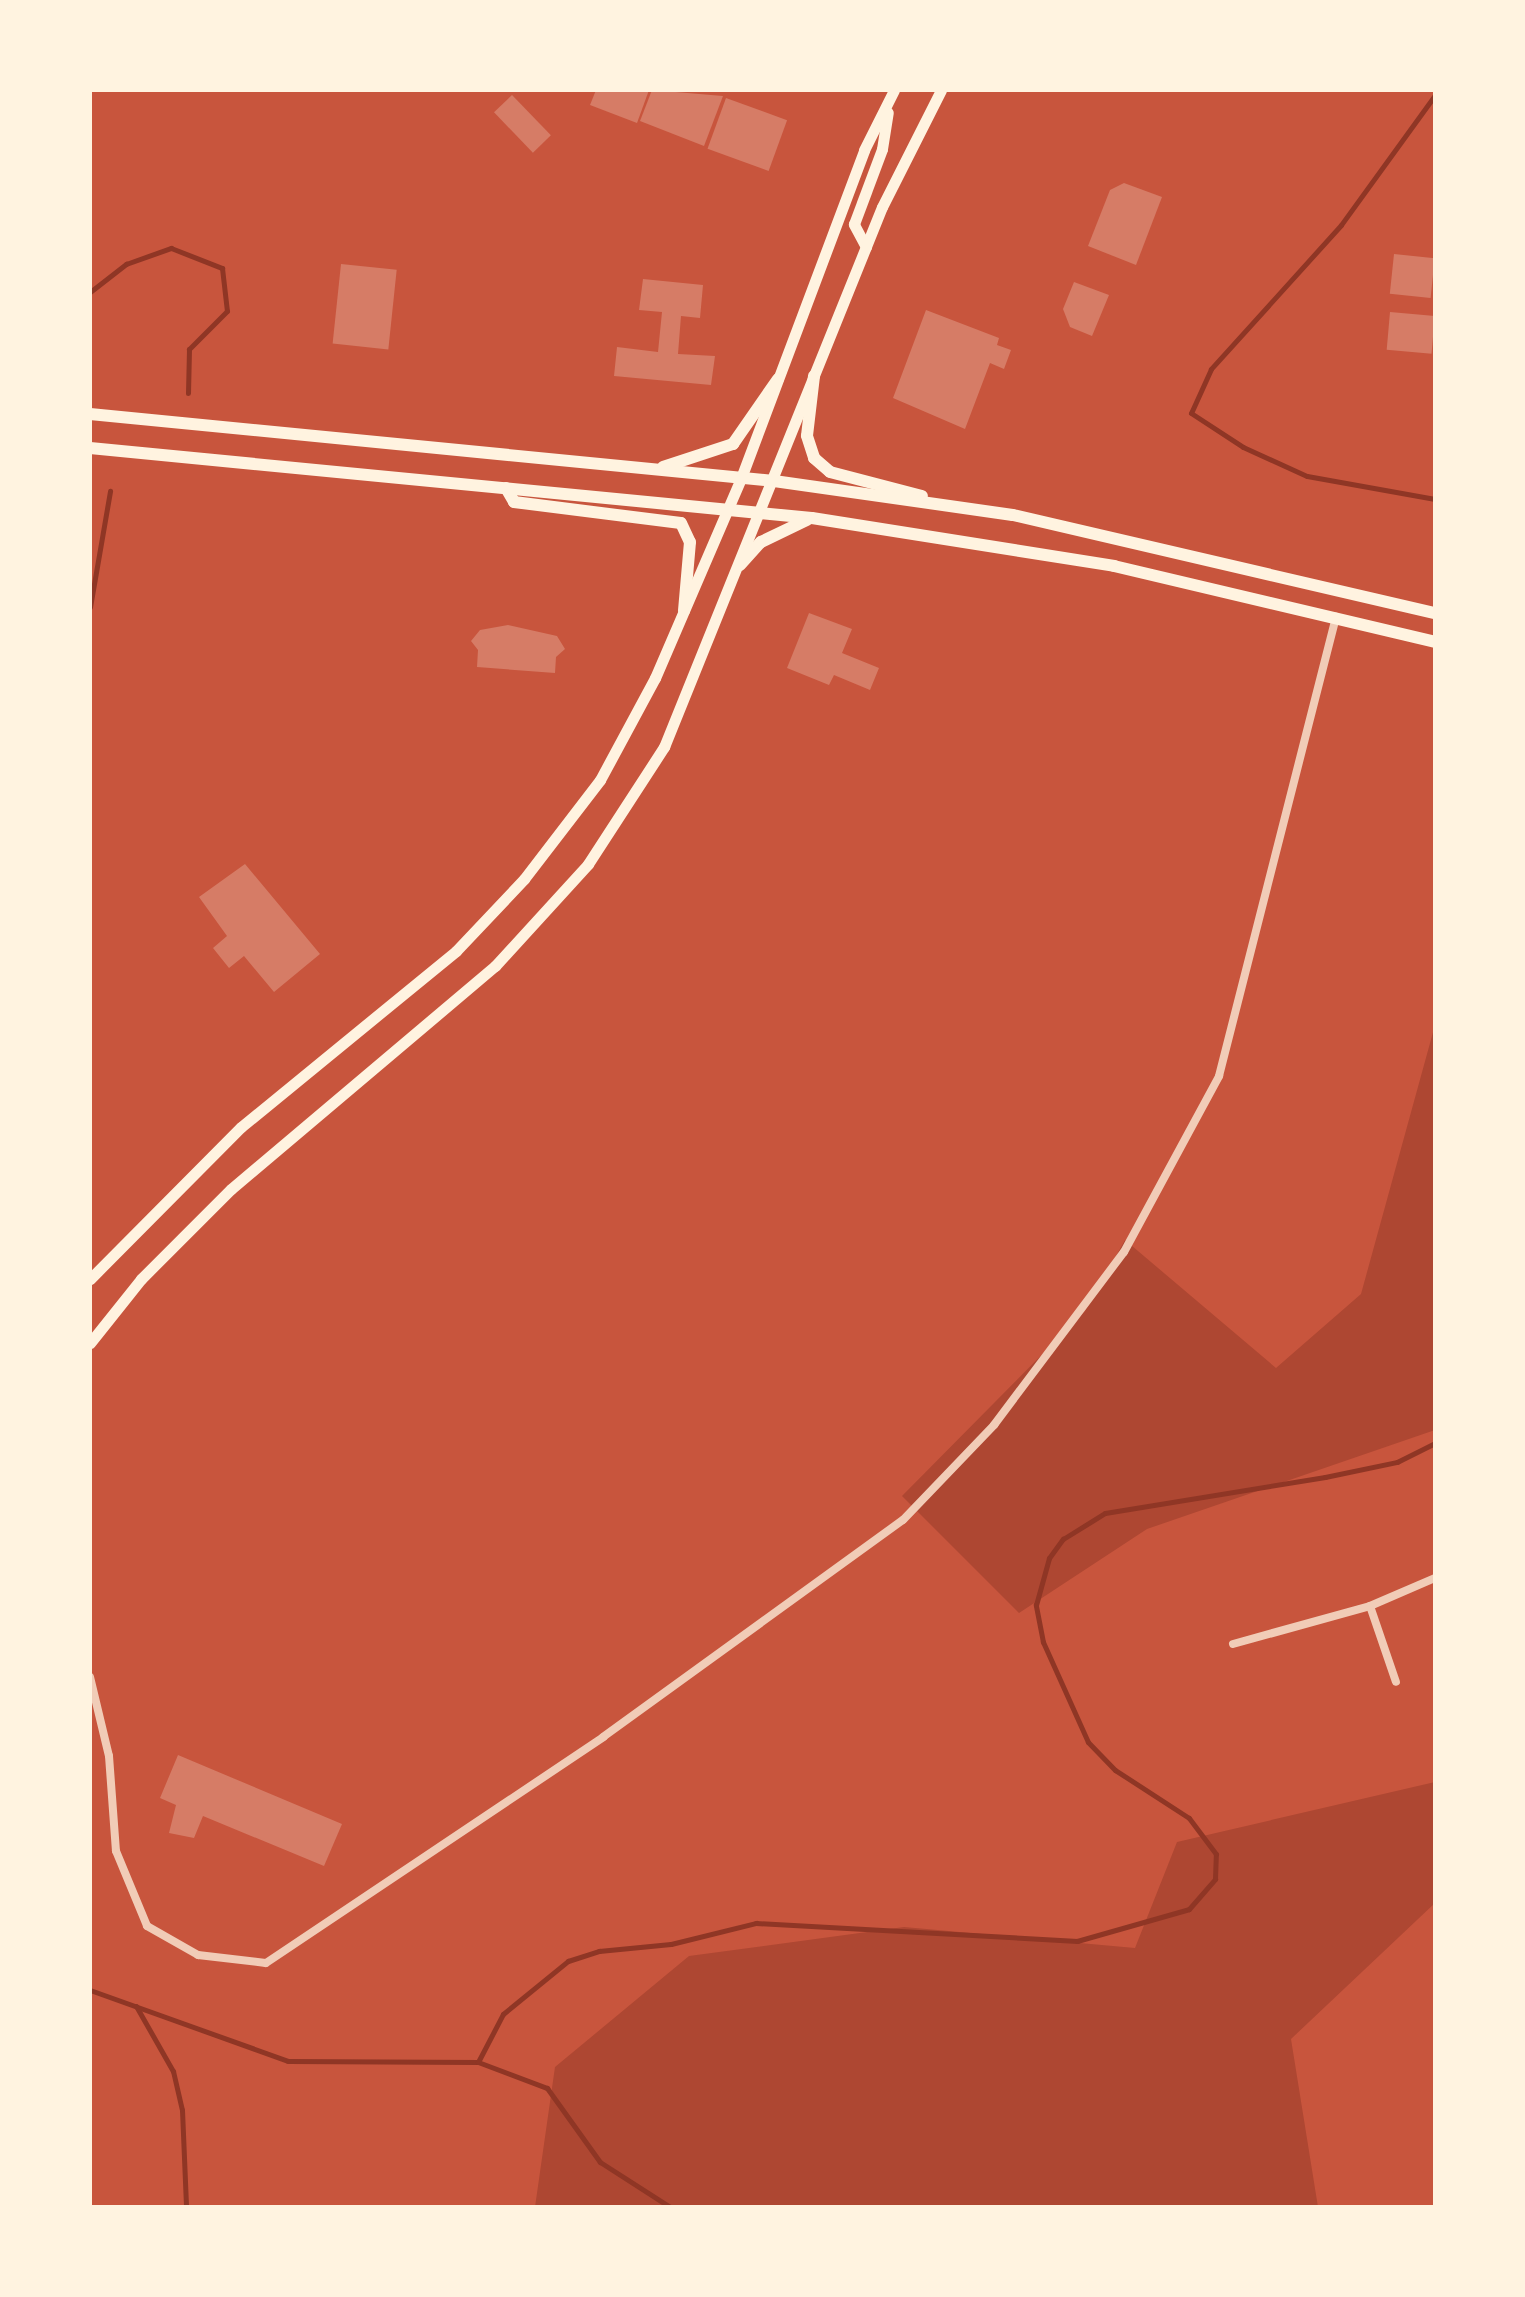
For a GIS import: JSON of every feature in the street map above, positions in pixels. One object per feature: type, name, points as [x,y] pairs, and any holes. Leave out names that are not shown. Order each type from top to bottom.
[{"type":"main road","points":[[90,1344],[141,1279],[232,1189],[495,966],[588,864],[664,747],[866,247],[941,90]]},
{"type":"main road","points":[[866,247],[854,224],[882,148],[892,94]]},
{"type":"main road","points":[[90,1279],[188,1176],[456,950],[524,878],[600,780],[684,611],[741,478],[864,150],[892,94]]},
{"type":"main road","points":[[814,376],[807,436],[814,458],[830,472],[973,509]]},
{"type":"main road","points":[[648,470],[732,444],[778,379]]},
{"type":"main road","points":[[90,414],[774,481],[973,509],[1099,530],[1435,612]]},
{"type":"main road","points":[[90,448],[812,518],[1114,566],[1435,642]]},
{"type":"main road","points":[[506,488],[514,502],[681,523],[690,542],[684,611]]},
{"type":"main road","points":[[740,565],[761,542],[812,518]]},
{"type":"street","points":[[90,1677],[109,1756],[116,1852],[147,1926],[198,1955],[266,1963],[604,1737],[903,1520],[994,1425],[1124,1252],[1219,1076],[1336,617]]},
{"type":"street","points":[[1234,1644],[1370,1606],[1435,1578]]},
{"type":"street","points":[[1370,1606],[1396,1682]]},
{"type":"shaded area","points":[[1435,1025],[1435,1430],[1147,1529],[1019,1613],[902,1496],[1085,1311],[1125,1240],[1276,1368],[1361,1294]]},
{"type":"shaded area","points":[[1435,1782],[1435,1903],[1291,2039],[1318,2207],[535,2207],[555,2067],[689,1956],[904,1927],[1135,1948],[1177,1842]]},
{"type":"building","points":[[596,90],[649,90],[637,123],[590,105]]},
{"type":"building","points":[[652,90],[723,96],[704,146],[640,121]]},
{"type":"building","points":[[512,95],[551,135],[533,153],[494,112]]},
{"type":"building","points":[[726,98],[787,120],[769,171],[708,149]]},
{"type":"building","points":[[1124,183],[1162,197],[1136,265],[1088,246],[1110,190]]},
{"type":"building","points":[[1394,254],[1435,258],[1431,298],[1390,294]]},
{"type":"building","points":[[341,264],[397,270],[388,349],[333,344]]},
{"type":"building","points":[[643,279],[703,285],[700,318],[681,316],[678,354],[715,356],[711,385],[614,376],[617,347],[658,352],[662,312],[639,310]]},
{"type":"building","points":[[1074,282],[1109,295],[1092,336],[1070,327],[1063,309]]},
{"type":"building","points":[[926,310],[999,338],[997,345],[1011,350],[1004,369],[990,363],[965,429],[893,398]]},
{"type":"building","points":[[1390,312],[1435,316],[1432,354],[1387,350]]},
{"type":"building","points":[[809,613],[852,629],[842,653],[879,668],[870,690],[834,675],[829,685],[787,668]]},
{"type":"building","points":[[508,625],[557,636],[565,649],[556,657],[555,673],[477,667],[478,650],[471,641],[480,630]]},
{"type":"building","points":[[245,864],[320,954],[274,992],[244,956],[229,968],[213,948],[227,936],[199,897]]},
{"type":"building","points":[[178,1755],[342,1824],[324,1866],[203,1816],[194,1838],[169,1833],[176,1805],[160,1798]]},
{"type":"waterway","points":[[1435,95],[1341,225],[1211,369],[1191,413],[1243,447],[1307,476],[1435,499]]},
{"type":"waterway","points":[[90,292],[126,264],[171,248],[222,268],[227,311],[189,349],[188,393]]},
{"type":"waterway","points":[[90,607],[110,491]]},
{"type":"waterway","points":[[478,2062],[503,2014],[568,1961],[599,1951],[671,1944],[756,1923],[1077,1941],[1189,1909],[1215,1879],[1216,1854],[1189,1818],[1115,1770],[1088,1742],[1043,1642],[1036,1605],[1049,1558],[1063,1539],[1105,1513],[1397,1462],[1435,1443]]},
{"type":"waterway","points":[[90,1990],[288,2061],[478,2062],[547,2088],[600,2162],[670,2207]]},
{"type":"waterway","points":[[136,2006],[173,2071],[182,2110],[186,2207]]}]
